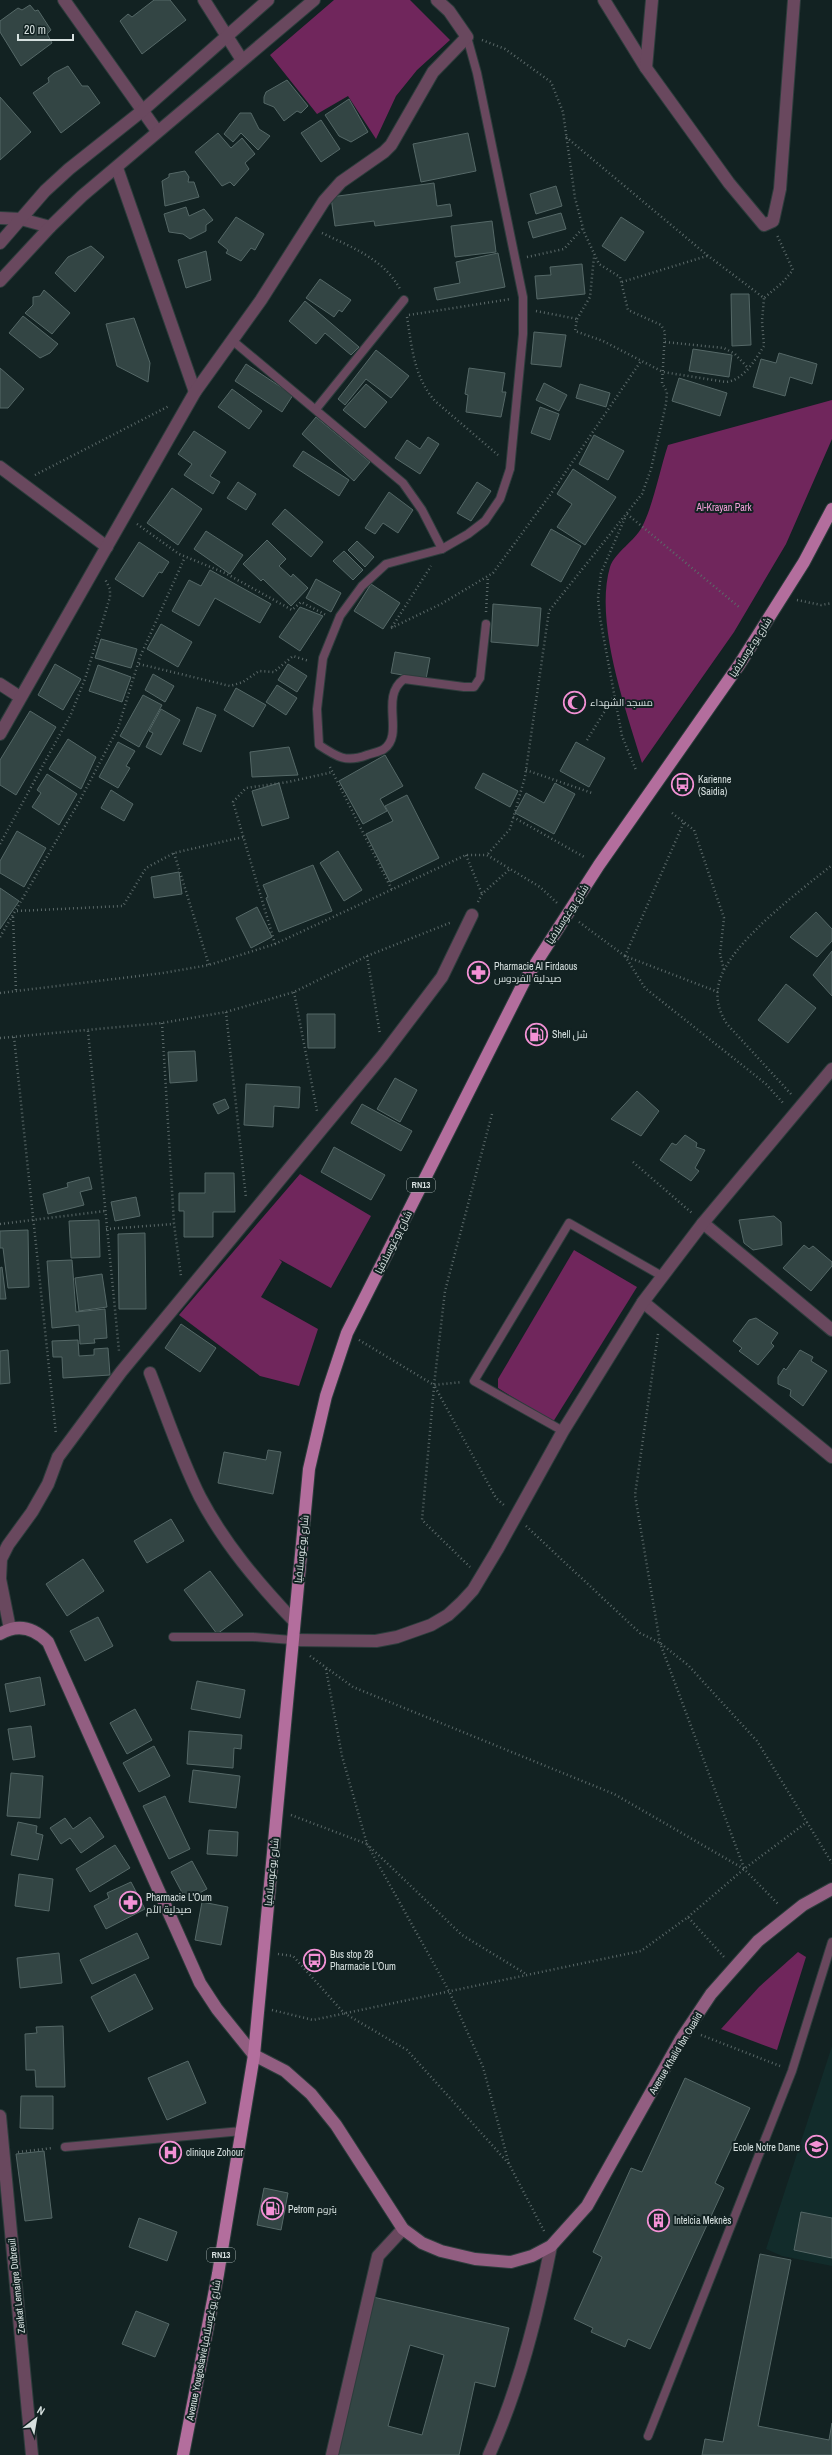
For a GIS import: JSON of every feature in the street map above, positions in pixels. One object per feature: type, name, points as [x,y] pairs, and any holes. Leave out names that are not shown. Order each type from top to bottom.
[{"type":"main road","name":"شارع يوغوسلافيا","points":[[254,2055],[278,1810],[293,1620],[309,1470],[326,1396],[347,1333],[525,980],[599,865],[739,665],[804,562],[832,509]]},
{"type":"main road","points":[[5,1632],[21,1628],[31,1630],[48,1642],[200,1983],[217,2009],[254,2055],[285,2072],[310,2094],[336,2125],[403,2229],[422,2243],[440,2251],[475,2259],[511,2262],[532,2256],[551,2246]]},
{"type":"main road","name":"Avenue Khalid Ibn Oualid","points":[[551,2246],[587,2206],[687,2029],[711,1994],[758,1941],[803,1905],[832,1889]]},
{"type":"main road","name":"Avenue Yougoslavieشارع يوغوسلافيا","points":[[183,2455],[218,2274],[254,2055]]},
{"type":"street","points":[[64,0],[157,131]]},
{"type":"street","points":[[204,0],[242,60]]},
{"type":"street","points":[[0,243],[69,169],[142,111],[268,0]]},
{"type":"street","points":[[0,281],[50,227],[157,131],[314,0]]},
{"type":"street","points":[[0,734],[196,392],[233,341],[324,201],[341,182],[384,152],[391,145],[433,72],[467,37],[449,11],[437,0]]},
{"type":"street","points":[[604,0],[646,68],[759,222],[764,225],[771,224],[778,208],[794,0]]},
{"type":"street","points":[[646,68],[652,0]]},
{"type":"street","points":[[116,168],[196,392]]},
{"type":"street","points":[[0,218],[21,219],[50,227]]},
{"type":"street","points":[[0,467],[107,547]]},
{"type":"street","points":[[0,684],[20,697]]},
{"type":"street","points":[[5,1632],[0,1579],[1,1559],[8,1545],[35,1507],[48,1484],[58,1457],[121,1372],[383,1055],[442,977],[472,915]]},
{"type":"street","points":[[292,1640],[376,1641],[397,1637],[431,1625],[448,1615],[473,1590],[516,1517],[563,1431],[643,1302],[703,1223],[832,1069]]},
{"type":"street","points":[[703,1223],[832,1330]]},
{"type":"street","points":[[643,1302],[832,1457]]},
{"type":"street","points":[[150,1373],[182,1456],[201,1498],[237,1555],[258,1582],[293,1620]]},
{"type":"street","name":"Zenkat Lemaiqre Dubreuil","points":[[0,2116],[1,2154],[32,2455]]},
{"type":"street","points":[[332,2455],[378,2256],[403,2229]]},
{"type":"street","points":[[490,2455],[503,2425],[538,2311],[551,2246]]},
{"type":"lane","points":[[467,37],[516,259],[522,297],[523,334],[510,465],[500,499],[485,520],[468,534],[442,549],[386,564],[362,586],[337,621],[322,664],[317,709],[319,745],[336,757],[354,760],[385,748],[392,735],[392,694],[397,684],[404,679],[474,687],[480,678],[486,624]]},
{"type":"lane","points":[[316,409],[404,300]]},
{"type":"lane","points":[[233,341],[403,483],[422,510],[442,549]]},
{"type":"lane","points":[[563,1431],[474,1381],[569,1223],[662,1276]]},
{"type":"lane","points":[[173,1637],[253,1637],[292,1640]]},
{"type":"lane","points":[[648,2436],[792,2071],[832,1942]]},
{"type":"lane","points":[[65,2147],[242,2131]]},
{"type":"path","points":[[467,37],[494,43],[506,49],[550,82],[560,102],[575,198],[583,229],[594,257],[599,264],[620,277],[628,310],[661,325],[665,332],[662,383],[667,392],[664,420],[647,482],[642,494],[549,611],[526,770],[510,829],[487,855]]},
{"type":"path","points":[[566,137],[707,255],[764,298]]},
{"type":"path","points":[[594,257],[590,297],[577,319],[575,330],[603,341],[663,372],[726,382],[734,381],[748,368],[764,346],[762,321],[764,298],[782,283],[793,270],[771,224]]},
{"type":"path","points":[[308,226],[360,251],[373,259],[394,279],[404,300]]},
{"type":"path","points":[[516,259],[564,249],[583,229]]},
{"type":"path","points":[[622,282],[707,255]]},
{"type":"path","points":[[510,465],[435,401],[426,390],[414,360],[407,315],[522,297]]},
{"type":"path","points":[[523,308],[577,319]]},
{"type":"path","points":[[665,342],[724,348],[735,354],[748,368]]},
{"type":"path","points":[[442,549],[392,628],[441,604],[488,576],[550,495],[641,361]]},
{"type":"path","points":[[20,482],[196,392]]},
{"type":"path","points":[[627,514],[739,607]]},
{"type":"path","points":[[627,514],[601,573],[598,586],[600,618],[614,696],[626,749],[636,770]]},
{"type":"path","points":[[125,516],[185,557],[225,573],[292,610],[301,602],[337,621]]},
{"type":"path","points":[[0,937],[14,917],[113,740],[123,717],[148,637],[185,557]]},
{"type":"path","points":[[0,844],[71,714],[85,679],[110,597],[107,582],[94,570]]},
{"type":"path","points":[[486,624],[488,576]]},
{"type":"path","points":[[782,597],[821,605],[832,603]]},
{"type":"path","points":[[139,664],[230,686],[243,682],[258,671],[274,672],[293,656],[322,664]]},
{"type":"path","points":[[588,740],[614,696]]},
{"type":"path","points":[[319,745],[392,890]]},
{"type":"path","points":[[526,770],[592,793]]},
{"type":"path","points":[[275,944],[233,802],[246,788],[288,782],[333,772]]},
{"type":"path","points":[[672,813],[694,830],[724,918],[720,954],[724,970]]},
{"type":"path","points":[[513,817],[599,865]]},
{"type":"path","points":[[625,956],[684,822]]},
{"type":"path","points":[[16,911],[123,906],[146,868],[174,853],[244,837]]},
{"type":"path","points":[[174,853],[209,965]]},
{"type":"path","points":[[466,855],[482,894],[511,868]]},
{"type":"path","points":[[0,993],[163,973],[209,965],[275,944],[466,855],[487,855],[511,868],[540,887],[567,913],[625,956],[718,992]]},
{"type":"path","points":[[801,1105],[727,1024],[721,1014],[718,992],[719,984],[724,970],[733,954],[780,908],[832,865]]},
{"type":"path","points":[[0,1038],[162,1023],[226,1012],[294,992],[367,956],[472,915]]},
{"type":"path","points":[[14,917],[16,992]]},
{"type":"path","points":[[367,956],[383,1055]]},
{"type":"path","points":[[625,956],[645,988],[766,1084],[793,1115]]},
{"type":"path","points":[[294,992],[321,1129]]},
{"type":"path","points":[[226,1012],[248,1218]]},
{"type":"path","points":[[162,1023],[174,1224],[184,1296]]},
{"type":"path","points":[[88,1031],[121,1372]]},
{"type":"path","points":[[14,1037],[58,1457]]},
{"type":"path","points":[[480,1577],[422,1520],[434,1385],[445,1291],[492,1114]]},
{"type":"path","points":[[633,1162],[703,1223]]},
{"type":"path","points":[[0,1224],[105,1211]]},
{"type":"path","points":[[106,1229],[174,1224]]},
{"type":"path","points":[[660,1317],[635,1495],[660,1643],[744,1869]]},
{"type":"path","points":[[347,1333],[434,1385],[496,1498],[640,1633],[660,1643],[688,1665],[757,1741],[832,1863]]},
{"type":"path","points":[[434,1385],[474,1381]]},
{"type":"path","points":[[292,1640],[326,1669],[353,1687],[614,1794],[744,1869],[790,1916]]},
{"type":"path","points":[[326,1669],[342,1756],[367,1844],[449,1991],[483,2067],[509,2164],[551,2246]]},
{"type":"path","points":[[278,1810],[367,1844],[462,1935],[527,1975]]},
{"type":"path","points":[[258,2006],[313,2020],[641,1950],[688,1917],[744,1869],[807,1822]]},
{"type":"path","points":[[688,1917],[734,1968]]},
{"type":"path","points":[[264,1952],[293,1956],[344,2013],[407,2050],[509,2164]]},
{"type":"path","points":[[687,2029],[792,2071]]},
{"type":"path","points":[[1,2154],[65,2147]]},
{"type":"shaded area","name":"Ecole Notre Dame","points":[[832,2046],[832,2266],[782,2256],[766,2249]]},
{"type":"green space","points":[[334,0],[410,0],[450,40],[417,70],[396,96],[376,139],[348,96],[317,114],[270,55]]},
{"type":"green space","name":"Al-Krayan Park","points":[[832,400],[832,439],[786,544],[734,632],[642,763],[614,666],[606,613],[606,589],[610,567],[616,556],[639,532],[646,518],[668,445]]},
{"type":"green space","points":[[300,1174],[371,1216],[331,1288],[279,1259],[282,1262],[261,1297],[318,1329],[299,1386],[260,1376],[179,1315]]},
{"type":"green space","points":[[574,1250],[637,1287],[553,1422],[498,1388],[498,1379]]},
{"type":"green space","points":[[798,1952],[806,1957],[777,2050],[721,2029],[759,1987]]},
{"type":"building","points":[[154,0],[170,0],[186,20],[142,54],[120,21],[128,14],[132,17]]},
{"type":"building","points":[[30,5],[35,11],[38,10],[51,30],[47,34],[52,43],[21,66],[0,32],[0,21],[18,8],[22,10]]},
{"type":"building","points":[[68,66],[82,86],[88,86],[100,103],[61,133],[33,93],[49,82],[48,78],[54,73]]},
{"type":"building","points":[[287,80],[308,106],[301,113],[297,111],[284,121],[274,107],[264,103],[264,97],[266,92]]},
{"type":"building","points":[[0,97],[31,132],[0,160]]},
{"type":"building","points":[[349,99],[368,132],[351,142],[339,136],[325,115]]},
{"type":"building","points":[[240,113],[251,113],[259,129],[270,136],[258,150],[241,133],[233,142],[224,134]]},
{"type":"building","points":[[321,120],[340,149],[321,162],[301,133]]},
{"type":"building","points":[[218,133],[231,148],[242,138],[255,154],[245,163],[249,169],[234,186],[230,182],[222,186],[195,152]]},
{"type":"building","points":[[468,133],[476,171],[421,182],[413,144]]},
{"type":"building","points":[[185,171],[189,177],[188,182],[194,182],[199,197],[165,206],[162,181],[169,177],[169,174]]},
{"type":"building","points":[[434,183],[437,206],[450,204],[452,216],[375,226],[374,221],[335,226],[331,197]]},
{"type":"building","points":[[556,186],[562,206],[536,214],[530,194]]},
{"type":"building","points":[[186,207],[189,216],[204,209],[213,220],[206,225],[206,231],[190,239],[183,234],[169,232],[164,214]]},
{"type":"building","points":[[561,213],[566,229],[533,238],[528,222]]},
{"type":"building","points":[[236,217],[264,234],[255,250],[251,248],[241,261],[226,253],[228,250],[218,242]]},
{"type":"building","points":[[621,217],[644,232],[625,261],[602,246]]},
{"type":"building","points":[[492,221],[496,252],[455,257],[451,226]]},
{"type":"building","points":[[91,246],[104,257],[75,292],[55,273],[68,257]]},
{"type":"building","points":[[206,251],[211,280],[186,288],[178,260]]},
{"type":"building","points":[[498,253],[505,287],[437,300],[434,288],[460,283],[456,262]]},
{"type":"building","points":[[582,264],[585,294],[537,299],[535,276],[551,275],[550,267]]},
{"type":"building","points":[[320,279],[351,300],[342,312],[339,310],[334,317],[306,298]]},
{"type":"building","points":[[44,290],[70,313],[52,334],[25,313],[33,305],[33,297],[40,296]]},
{"type":"building","points":[[731,294],[749,294],[751,345],[732,346]]},
{"type":"building","points":[[305,301],[359,347],[351,355],[325,333],[316,344],[289,321]]},
{"type":"building","points":[[23,316],[58,344],[50,353],[40,358],[9,333]]},
{"type":"building","points":[[134,318],[150,363],[148,382],[117,366],[106,324]]},
{"type":"building","points":[[534,332],[566,335],[561,367],[531,364]]},
{"type":"building","points":[[693,349],[732,355],[729,377],[689,371]]},
{"type":"building","points":[[376,350],[409,376],[391,398],[366,379],[345,405],[338,399]]},
{"type":"building","points":[[779,353],[817,364],[812,384],[790,377],[785,396],[753,387],[761,359],[776,363]]},
{"type":"building","points":[[246,364],[293,395],[282,412],[235,381]]},
{"type":"building","points":[[0,368],[24,389],[8,408],[0,408]]},
{"type":"building","points":[[469,368],[505,373],[502,392],[506,392],[501,417],[466,412],[468,395],[465,394]]},
{"type":"building","points":[[679,378],[727,393],[720,416],[672,401]]},
{"type":"building","points":[[544,383],[567,395],[559,411],[536,400]]},
{"type":"building","points":[[366,384],[387,402],[365,428],[343,410]]},
{"type":"building","points":[[580,384],[610,393],[606,407],[576,398]]},
{"type":"building","points":[[232,389],[262,411],[249,429],[218,407]]},
{"type":"building","points":[[540,407],[559,414],[550,440],[531,433]]},
{"type":"building","points":[[316,417],[370,462],[354,481],[302,434]]},
{"type":"building","points":[[194,431],[226,452],[210,476],[220,482],[213,494],[184,475],[192,464],[178,454]]},
{"type":"building","points":[[594,435],[624,451],[608,480],[579,464]]},
{"type":"building","points":[[428,437],[439,444],[420,474],[395,458],[407,440],[420,449]]},
{"type":"building","points":[[303,451],[349,480],[339,496],[293,466]]},
{"type":"building","points":[[573,469],[616,497],[585,545],[557,527],[572,504],[557,494]]},
{"type":"building","points":[[238,482],[256,494],[246,510],[227,498]]},
{"type":"building","points":[[477,482],[491,491],[471,521],[457,513]]},
{"type":"building","points":[[172,488],[202,509],[178,545],[147,523]]},
{"type":"building","points":[[389,492],[413,510],[398,533],[383,523],[375,534],[365,528]]},
{"type":"building","points":[[285,509],[323,542],[311,557],[272,524]]},
{"type":"building","points":[[551,529],[581,546],[561,582],[531,565]]},
{"type":"building","points":[[206,531],[243,555],[230,574],[194,549]]},
{"type":"building","points":[[267,540],[286,559],[279,566],[291,577],[293,574],[308,588],[291,606],[263,579],[261,581],[243,564]]},
{"type":"building","points":[[357,541],[374,557],[365,567],[348,550]]},
{"type":"building","points":[[139,542],[169,562],[162,573],[159,572],[143,597],[115,579]]},
{"type":"building","points":[[344,551],[363,570],[353,580],[333,561]]},
{"type":"building","points":[[210,570],[271,604],[260,623],[215,598],[199,626],[172,611],[189,580],[201,586]]},
{"type":"building","points":[[316,579],[341,593],[331,612],[306,598]]},
{"type":"building","points":[[371,584],[400,603],[383,629],[354,611]]},
{"type":"building","points":[[493,604],[541,608],[538,646],[491,642]]},
{"type":"building","points":[[300,607],[323,616],[300,651],[279,637]]},
{"type":"building","points":[[161,624],[192,642],[178,667],[147,649]]},
{"type":"building","points":[[101,639],[137,649],[131,668],[95,658]]},
{"type":"building","points":[[395,652],[430,658],[426,679],[391,673]]},
{"type":"building","points":[[55,664],[81,679],[63,710],[38,695]]},
{"type":"building","points":[[288,664],[307,676],[297,692],[278,680]]},
{"type":"building","points":[[98,665],[131,677],[122,702],[89,691]]},
{"type":"building","points":[[153,674],[174,686],[165,702],[145,690]]},
{"type":"building","points":[[277,685],[297,698],[286,715],[266,702]]},
{"type":"building","points":[[236,688],[266,705],[253,727],[224,710]]},
{"type":"building","points":[[143,695],[162,705],[139,747],[120,736]]},
{"type":"building","points":[[197,707],[216,715],[201,752],[183,744]]},
{"type":"building","points":[[161,709],[180,720],[161,755],[146,747],[153,733],[149,731]]},
{"type":"building","points":[[30,711],[56,727],[16,795],[0,785],[0,760]]},
{"type":"building","points":[[68,739],[96,757],[81,789],[49,769]]},
{"type":"building","points":[[118,742],[135,751],[126,766],[130,768],[118,788],[99,777]]},
{"type":"building","points":[[576,742],[605,758],[589,787],[560,771]]},
{"type":"building","points":[[289,747],[298,775],[252,777],[250,752]]},
{"type":"building","points":[[385,755],[403,786],[380,799],[387,811],[363,824],[339,781]]},
{"type":"building","points":[[483,773],[518,791],[510,807],[475,788]]},
{"type":"building","points":[[47,774],[77,794],[59,825],[32,807],[41,793],[37,790]]},
{"type":"building","points":[[279,783],[289,818],[262,826],[252,791]]},
{"type":"building","points":[[555,783],[575,794],[554,834],[515,813],[526,793],[544,803]]},
{"type":"building","points":[[111,790],[133,804],[124,821],[101,808]]},
{"type":"building","points":[[407,795],[439,858],[390,882],[366,834],[393,821],[385,806]]},
{"type":"building","points":[[17,831],[46,848],[24,887],[0,873],[0,861]]},
{"type":"building","points":[[338,851],[362,890],[344,901],[320,863]]},
{"type":"building","points":[[313,865],[332,911],[279,932],[266,898],[268,897],[263,885]]},
{"type":"building","points":[[179,872],[182,894],[154,898],[151,877]]},
{"type":"building","points":[[0,888],[19,901],[0,929]]},
{"type":"building","points":[[257,907],[272,937],[251,948],[236,918]]},
{"type":"building","points":[[816,912],[832,929],[832,941],[817,957],[790,937]]},
{"type":"building","points":[[832,951],[832,996],[813,975]]},
{"type":"building","points":[[786,984],[816,1008],[788,1043],[758,1020]]},
{"type":"building","points":[[307,1014],[335,1014],[335,1048],[308,1048]]},
{"type":"building","points":[[195,1051],[197,1081],[170,1083],[168,1052]]},
{"type":"building","points":[[395,1078],[417,1090],[400,1122],[377,1109]]},
{"type":"building","points":[[246,1084],[300,1087],[299,1108],[274,1106],[273,1127],[244,1125]]},
{"type":"building","points":[[637,1091],[659,1111],[641,1136],[611,1119]]},
{"type":"building","points":[[225,1099],[229,1108],[218,1114],[213,1104]]},
{"type":"building","points":[[362,1104],[412,1131],[401,1151],[351,1123]]},
{"type":"building","points":[[685,1135],[697,1143],[696,1147],[705,1150],[695,1168],[699,1171],[691,1181],[660,1160],[672,1143],[676,1145]]},
{"type":"building","points":[[334,1147],[385,1175],[371,1200],[321,1172]]},
{"type":"building","points":[[205,1173],[234,1173],[235,1212],[213,1212],[213,1237],[184,1237],[184,1211],[179,1211],[179,1193],[205,1193]]},
{"type":"building","points":[[89,1177],[92,1189],[80,1192],[84,1205],[48,1214],[43,1194],[68,1187],[67,1183]]},
{"type":"building","points":[[136,1197],[140,1216],[115,1221],[111,1202]]},
{"type":"building","points":[[774,1216],[781,1222],[782,1245],[753,1250],[744,1243],[739,1220]]},
{"type":"building","points":[[99,1220],[100,1257],[71,1258],[69,1221]]},
{"type":"building","points":[[28,1230],[29,1287],[8,1288],[3,1248],[0,1248],[0,1231]]},
{"type":"building","points":[[145,1233],[146,1309],[119,1309],[118,1234]]},
{"type":"building","points":[[804,1245],[809,1249],[813,1246],[832,1262],[832,1266],[811,1291],[783,1268]]},
{"type":"building","points":[[72,1260],[76,1312],[105,1309],[107,1338],[94,1339],[95,1343],[80,1344],[79,1325],[52,1328],[47,1261]]},
{"type":"building","points":[[2,1267],[6,1299],[0,1299],[0,1268]]},
{"type":"building","points":[[102,1274],[107,1307],[79,1311],[75,1278]]},
{"type":"building","points":[[756,1318],[778,1333],[771,1343],[774,1346],[758,1365],[739,1351],[742,1348],[733,1341],[749,1320]]},
{"type":"building","points":[[181,1324],[216,1348],[200,1372],[165,1348]]},
{"type":"building","points":[[78,1340],[79,1356],[94,1355],[94,1349],[108,1348],[110,1375],[63,1378],[62,1357],[53,1357],[52,1341]]},
{"type":"building","points":[[8,1350],[10,1383],[0,1384],[0,1351]]},
{"type":"building","points":[[800,1350],[813,1357],[811,1361],[827,1371],[803,1406],[790,1396],[791,1390],[778,1384],[778,1377],[784,1368],[786,1370]]},
{"type":"building","points":[[268,1450],[281,1452],[273,1494],[218,1483],[224,1452],[266,1460]]},
{"type":"building","points":[[171,1519],[184,1541],[147,1563],[134,1541]]},
{"type":"building","points":[[83,1559],[104,1591],[67,1616],[46,1584]]},
{"type":"building","points":[[210,1571],[243,1615],[217,1634],[184,1590]]},
{"type":"building","points":[[98,1617],[113,1646],[85,1661],[70,1631]]},
{"type":"building","points":[[40,1677],[45,1705],[10,1712],[5,1684]]},
{"type":"building","points":[[197,1681],[245,1690],[240,1718],[191,1709]]},
{"type":"building","points":[[135,1709],[152,1740],[127,1754],[110,1723]]},
{"type":"building","points":[[31,1726],[35,1757],[13,1760],[8,1729]]},
{"type":"building","points":[[189,1731],[242,1735],[241,1749],[234,1748],[233,1768],[187,1764]]},
{"type":"building","points":[[154,1746],[170,1776],[139,1792],[123,1763]]},
{"type":"building","points":[[193,1770],[240,1776],[236,1808],[189,1802]]},
{"type":"building","points":[[11,1773],[43,1776],[40,1818],[7,1816]]},
{"type":"building","points":[[165,1796],[190,1849],[169,1859],[143,1806]]},
{"type":"building","points":[[90,1817],[104,1837],[81,1853],[70,1838],[61,1844],[50,1828],[65,1818],[73,1829]]},
{"type":"building","points":[[18,1822],[37,1826],[36,1833],[43,1835],[38,1860],[11,1855]]},
{"type":"building","points":[[209,1830],[238,1832],[237,1856],[207,1854]]},
{"type":"building","points":[[115,1845],[130,1868],[90,1892],[76,1869]]},
{"type":"building","points":[[192,1861],[207,1889],[186,1900],[171,1872]]},
{"type":"building","points":[[19,1874],[53,1879],[49,1911],[15,1906]]},
{"type":"building","points":[[131,1882],[145,1909],[106,1929],[94,1906],[109,1898],[107,1893]]},
{"type":"building","points":[[202,1902],[228,1907],[221,1945],[195,1940]]},
{"type":"building","points":[[137,1933],[149,1958],[92,1984],[80,1960]]},
{"type":"building","points":[[59,1953],[62,1983],[20,1988],[17,1958]]},
{"type":"building","points":[[135,1974],[153,2009],[109,2032],[91,1997]]},
{"type":"building","points":[[63,2026],[65,2087],[36,2087],[35,2070],[26,2070],[25,2034],[37,2033],[36,2027]]},
{"type":"building","points":[[188,2061],[206,2103],[167,2120],[148,2078]]},
{"type":"building","name":"Intelcia Meknès","points":[[685,2078],[750,2108],[715,2183],[724,2188],[650,2349],[628,2339],[625,2347],[591,2332],[593,2328],[574,2319],[602,2257],[593,2252],[631,2168],[642,2172]]},
{"type":"building","points":[[21,2096],[53,2096],[53,2129],[20,2128]]},
{"type":"building","points":[[44,2151],[52,2218],[25,2221],[16,2154]]},
{"type":"building","name":"Petrom بتروم","points":[[264,2188],[288,2193],[281,2230],[257,2225]]},
{"type":"building","points":[[801,2212],[832,2218],[832,2258],[794,2250]]},
{"type":"building","points":[[139,2218],[177,2232],[167,2261],[129,2247]]},
{"type":"building","points":[[760,2254],[791,2260],[758,2426],[829,2440],[832,2423],[832,2455],[702,2455],[705,2439],[723,2442]]},
{"type":"building","points":[[373,2297],[509,2328],[495,2387],[475,2382],[459,2455],[337,2455]],"holes":[[[410,2345],[444,2355],[422,2435],[388,2426]]]},
{"type":"building","points":[[136,2311],[169,2324],[155,2357],[122,2344]]},
{"type":"place","name":"مسجد الشهداء","points":[[575,702]]},
{"type":"place","name":"Karienne (Saidia)","points":[[683,785]]},
{"type":"place","name":"Pharmacie Al Firdaous صيدلية الفردوس","points":[[478,972]]},
{"type":"place","name":"Shell شل","points":[[537,1034]]},
{"type":"place","name":"Pharmacie L'Oum صيدلية الأم","points":[[131,1903]]},
{"type":"place","name":"Bus stop 28 Pharmacie L'Oum","points":[[315,1960]]},
{"type":"place","name":"Ecole Notre Dame","points":[[816,2147]]},
{"type":"place","name":"clinique Zohour","points":[[171,2152]]},
{"type":"place","name":"Petrom بتروم","points":[[273,2209]]},
{"type":"place","name":"Intelcia Meknès","points":[[658,2220]]}]
